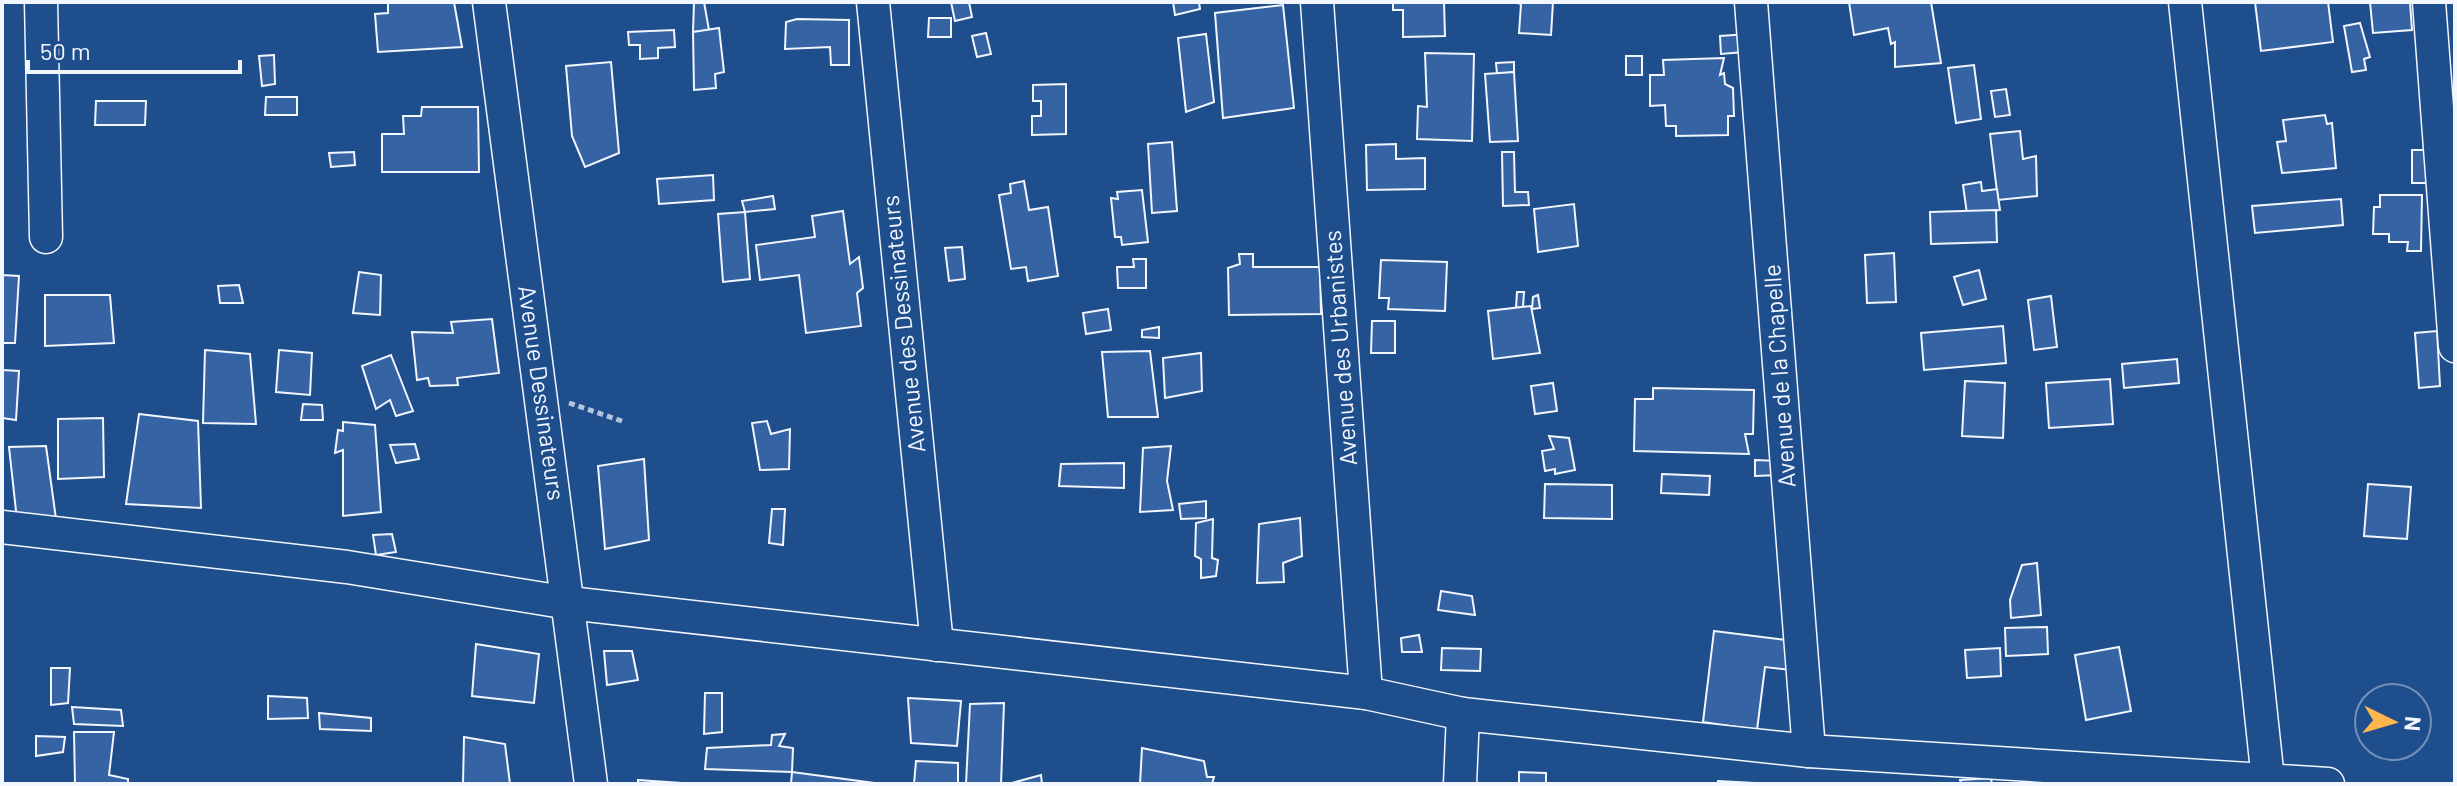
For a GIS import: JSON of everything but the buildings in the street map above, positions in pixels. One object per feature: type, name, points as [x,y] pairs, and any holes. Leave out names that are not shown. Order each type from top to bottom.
[{"type":"street","points":[[41,2],[46,237]]},
{"type":"street","name":"Avenue Dessinateurs","points":[[489,2],[591,784]]},
{"type":"street","name":"Avenue des Dessinateurs","points":[[873,2],[937,645]]},
{"type":"street","name":"Avenue des Urbanistes","points":[[1317,2],[1366,693]]},
{"type":"street","name":"Avenue de la Chapelle","points":[[1751,2],[1809,751]]},
{"type":"street","points":[[2185,2],[2268,780]]},
{"type":"street","points":[[2429,2],[2455,346]]},
{"type":"street","points":[[2,527],[347,567],[569,603],[1366,693],[1463,714],[1809,751],[2328,784]]},
{"type":"street","points":[[1460,784],[1463,714]]},
{"type":"path","points":[[541,393],[625,422]]}]
